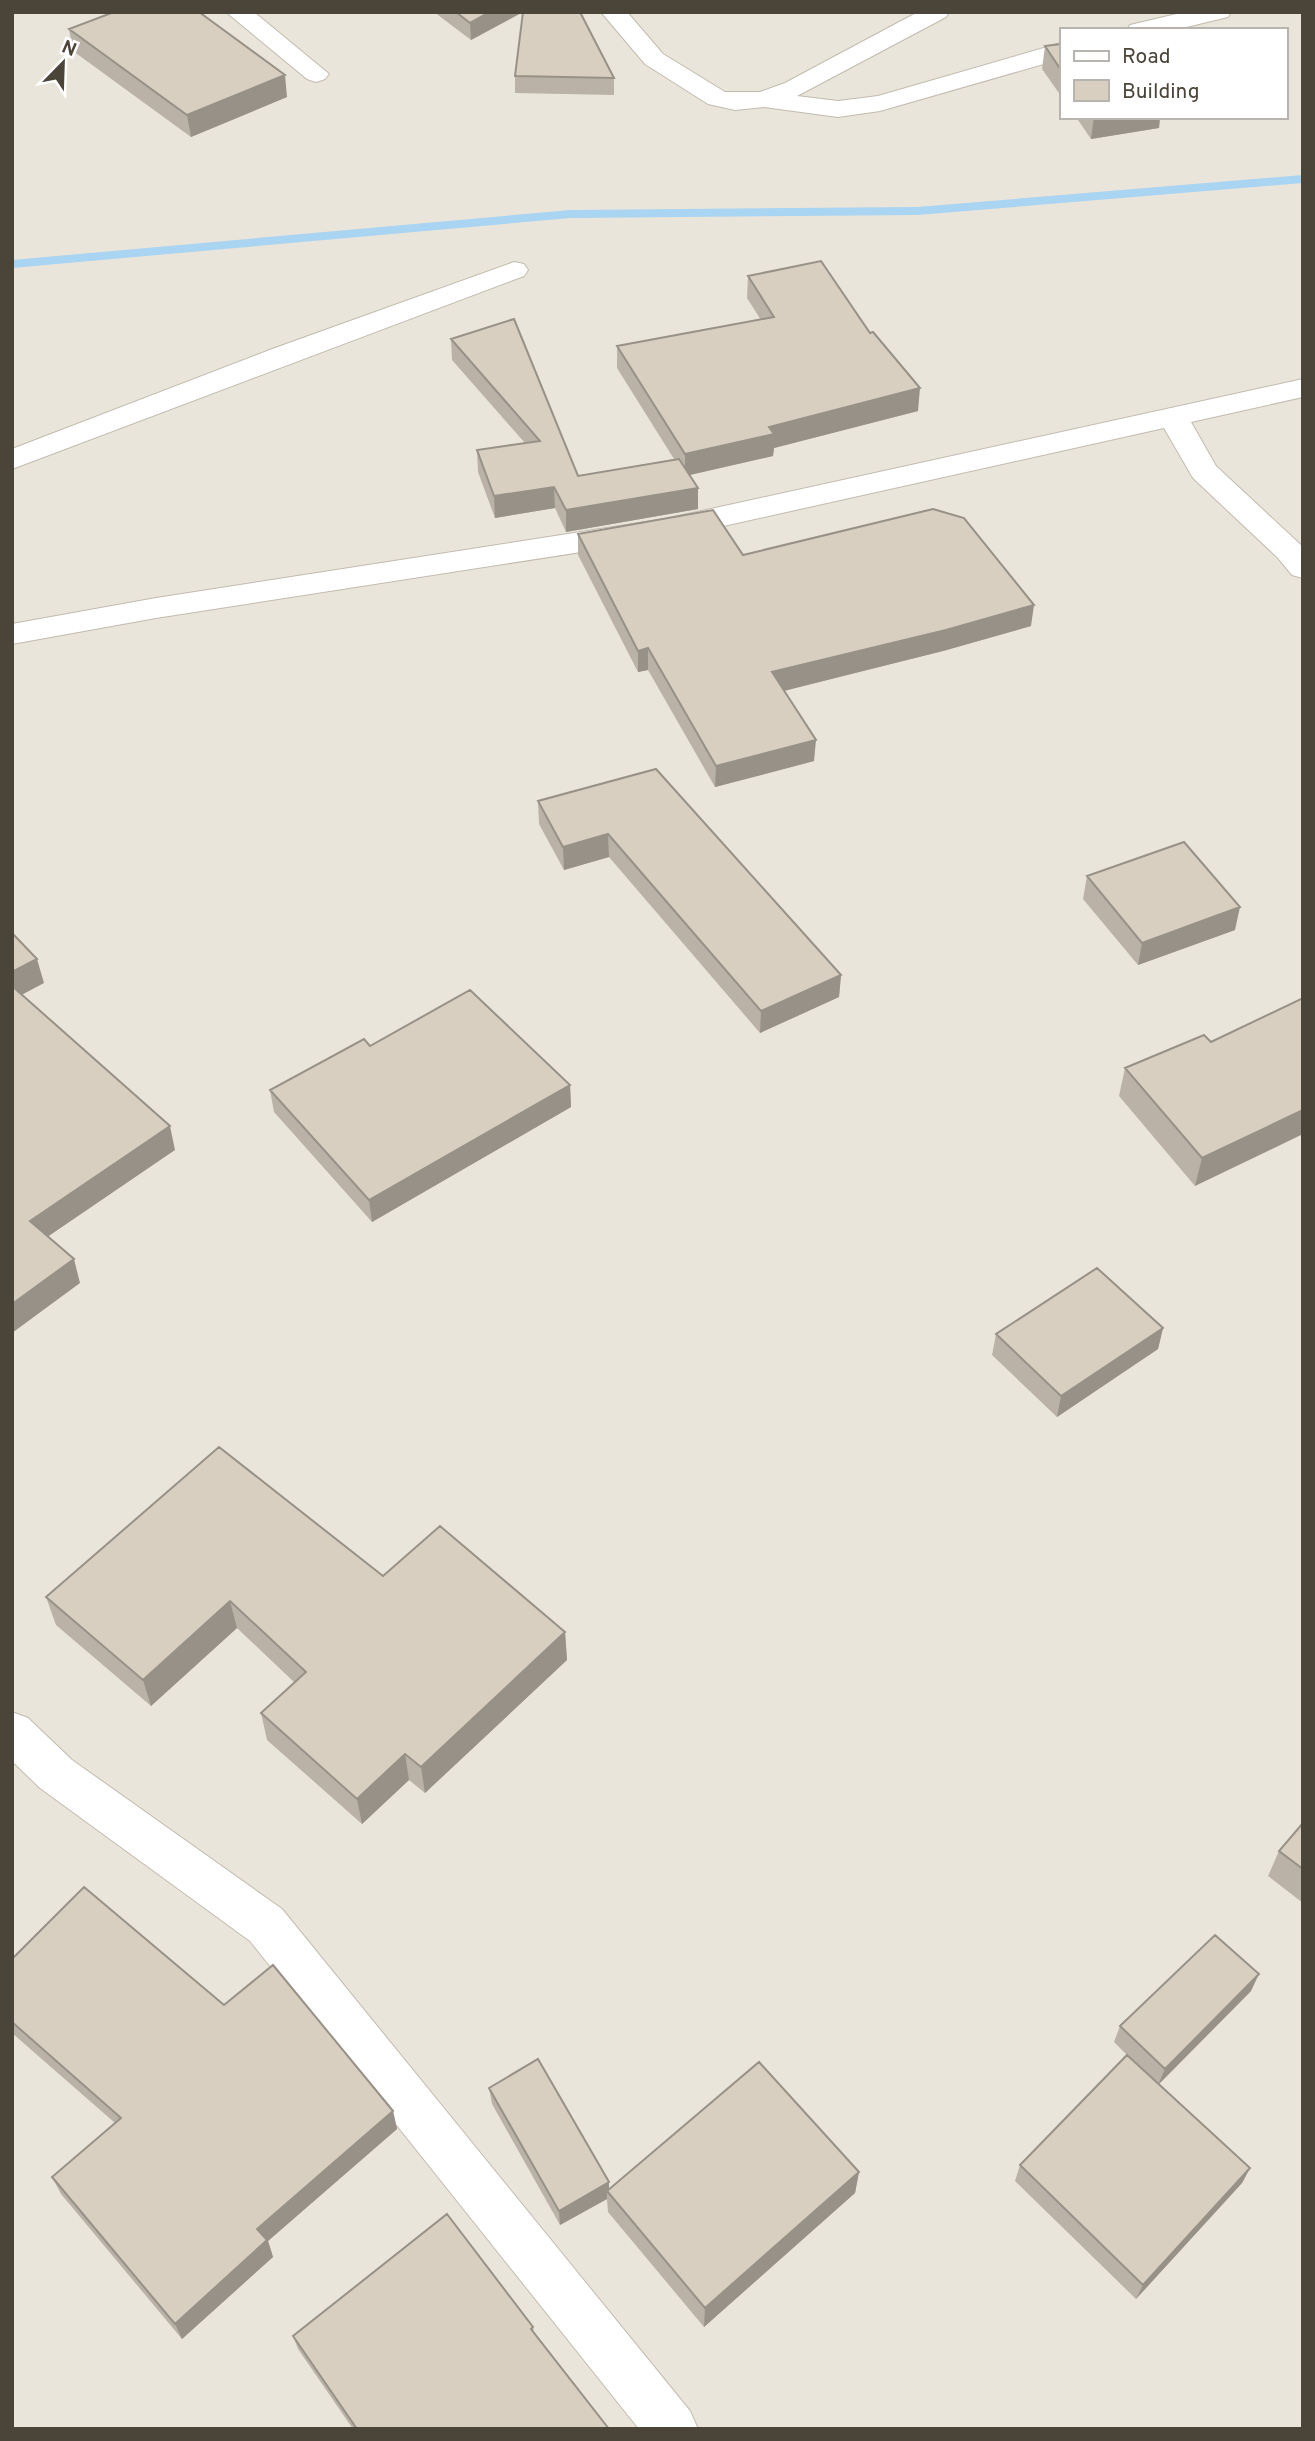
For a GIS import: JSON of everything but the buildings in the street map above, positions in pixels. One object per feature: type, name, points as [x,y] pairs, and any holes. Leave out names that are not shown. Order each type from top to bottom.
[{"type":"street","points":[[238,12],[316,74]]},
{"type":"street","points":[[613,12],[654,59],[717,99],[735,102],[764,99],[838,109],[880,103],[1060,51]]},
{"type":"street","points":[[764,99],[794,88],[937,12]]},
{"type":"street","points":[[1148,28],[1219,12]]},
{"type":"street","points":[[12,460],[285,354],[514,270]]},
{"type":"street","points":[[12,634],[170,606],[665,528],[1303,388]]},
{"type":"street","points":[[1173,416],[1204,471],[1289,551],[1303,568]]},
{"type":"street","points":[[12,1732],[56,1774],[266,1925],[672,2429]]},
{"type":"shaded area","points":[[12,12],[1303,12],[1303,2429],[12,2429]]},
{"type":"waterway","points":[[12,264],[570,214],[917,211],[1303,179]]}]
